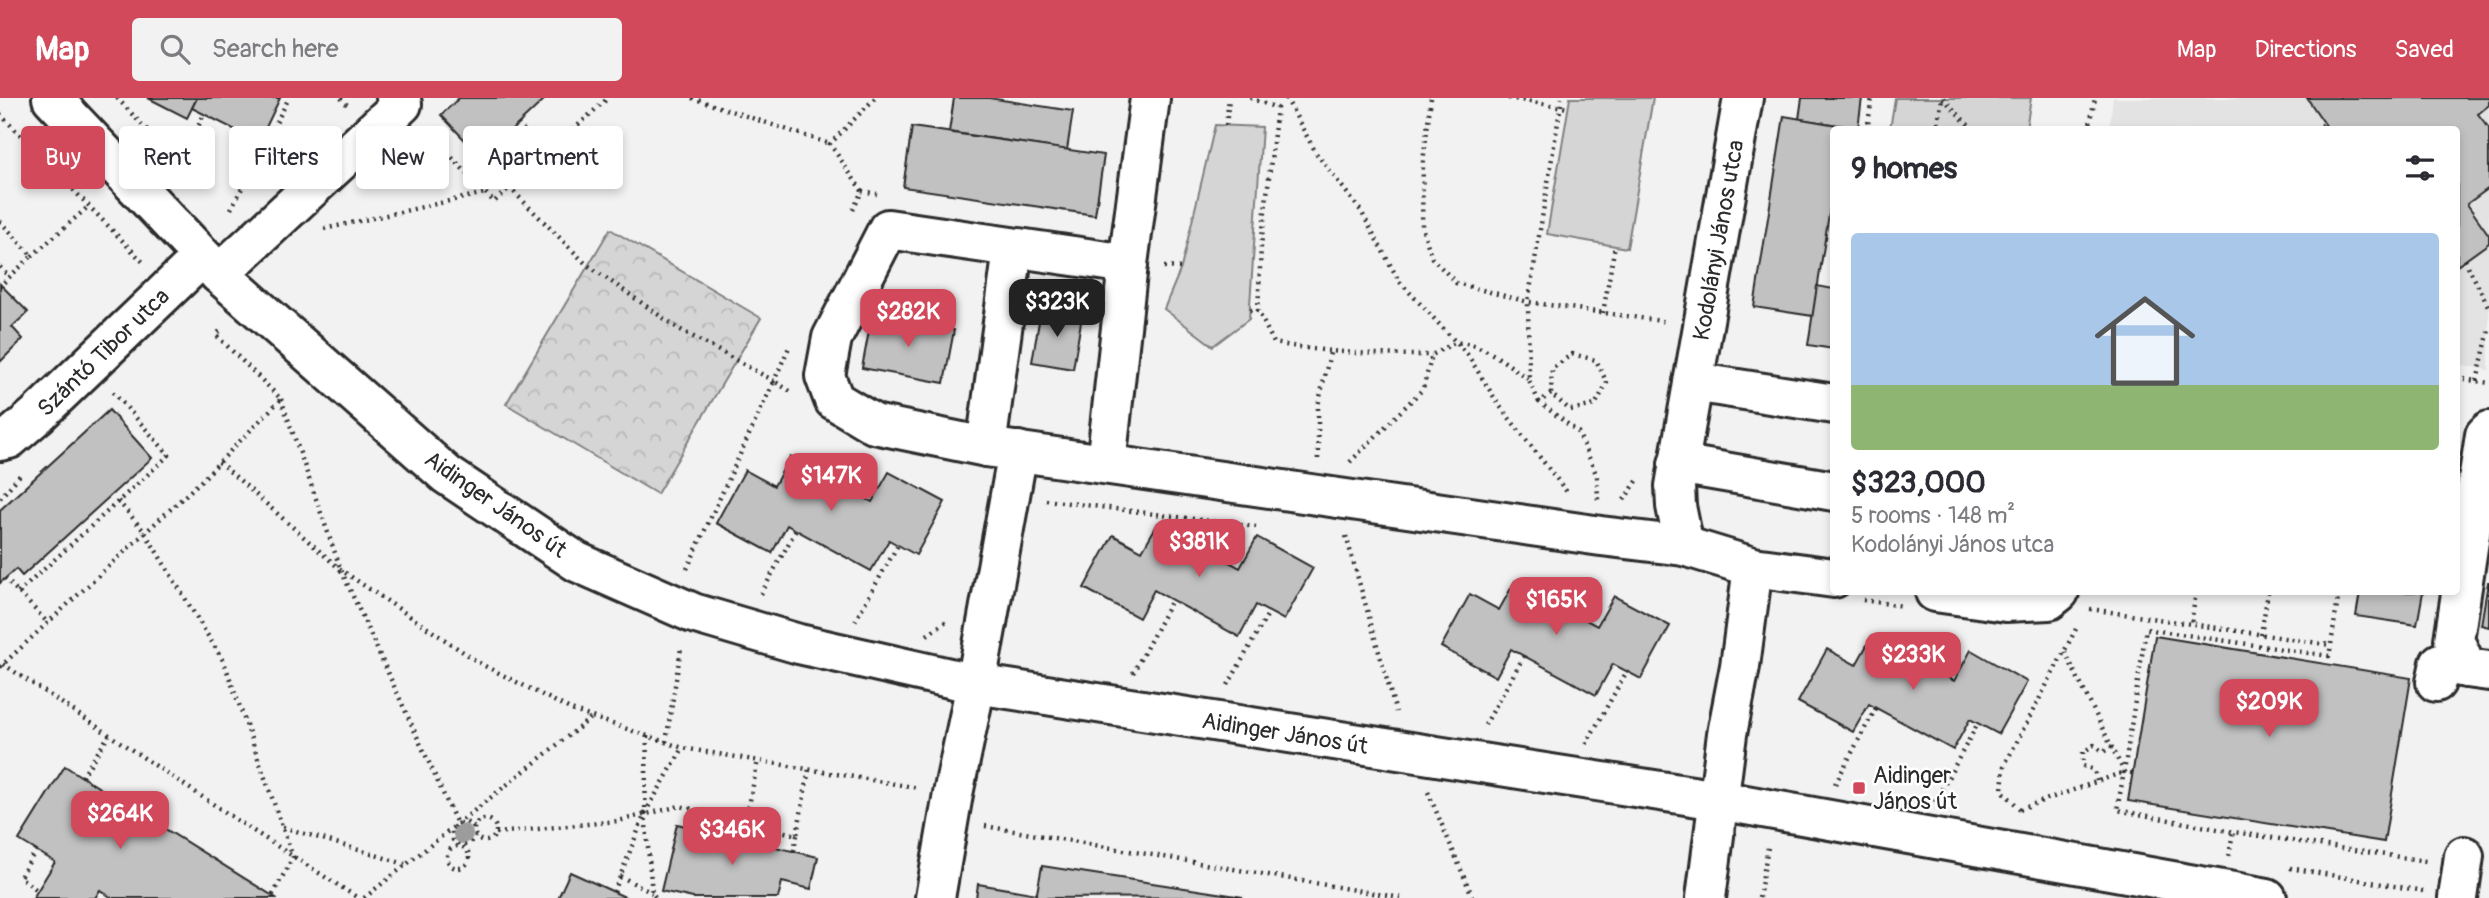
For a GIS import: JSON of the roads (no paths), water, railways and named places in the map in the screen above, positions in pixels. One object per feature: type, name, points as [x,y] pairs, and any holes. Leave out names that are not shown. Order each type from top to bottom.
[{"type":"street","name":"Aidinger János út","points":[[52,98],[210,266],[447,475],[577,562],[693,614],[799,644],[976,684],[1718,800],[2274,882]]},
{"type":"street","points":[[1106,464],[1150,98]]},
{"type":"street","name":"Kodolányi János utca","points":[[1684,546],[1675,486],[1744,98]]},
{"type":"street","name":"Szántó Tibor utca","points":[[0,441],[9,439],[210,266],[407,107]]},
{"type":"street","points":[[1128,264],[888,229],[810,384],[874,424],[1002,449],[1684,546],[1753,567],[1830,585]]},
{"type":"street","points":[[936,898],[953,794],[976,684],[1002,449],[1013,249]]},
{"type":"street","points":[[1693,382],[1830,403]]},
{"type":"street","points":[[2464,674],[2454,640],[2485,435],[2489,431]]},
{"type":"street","points":[[1678,464],[1830,490]]},
{"type":"street","points":[[1706,898],[1753,567]]},
{"type":"street","points":[[1935,596],[2006,602],[2073,596]]},
{"type":"street","points":[[2442,895],[2449,862]]},
{"type":"place","name":"Aidinger János út","points":[[1859,788]]}]
